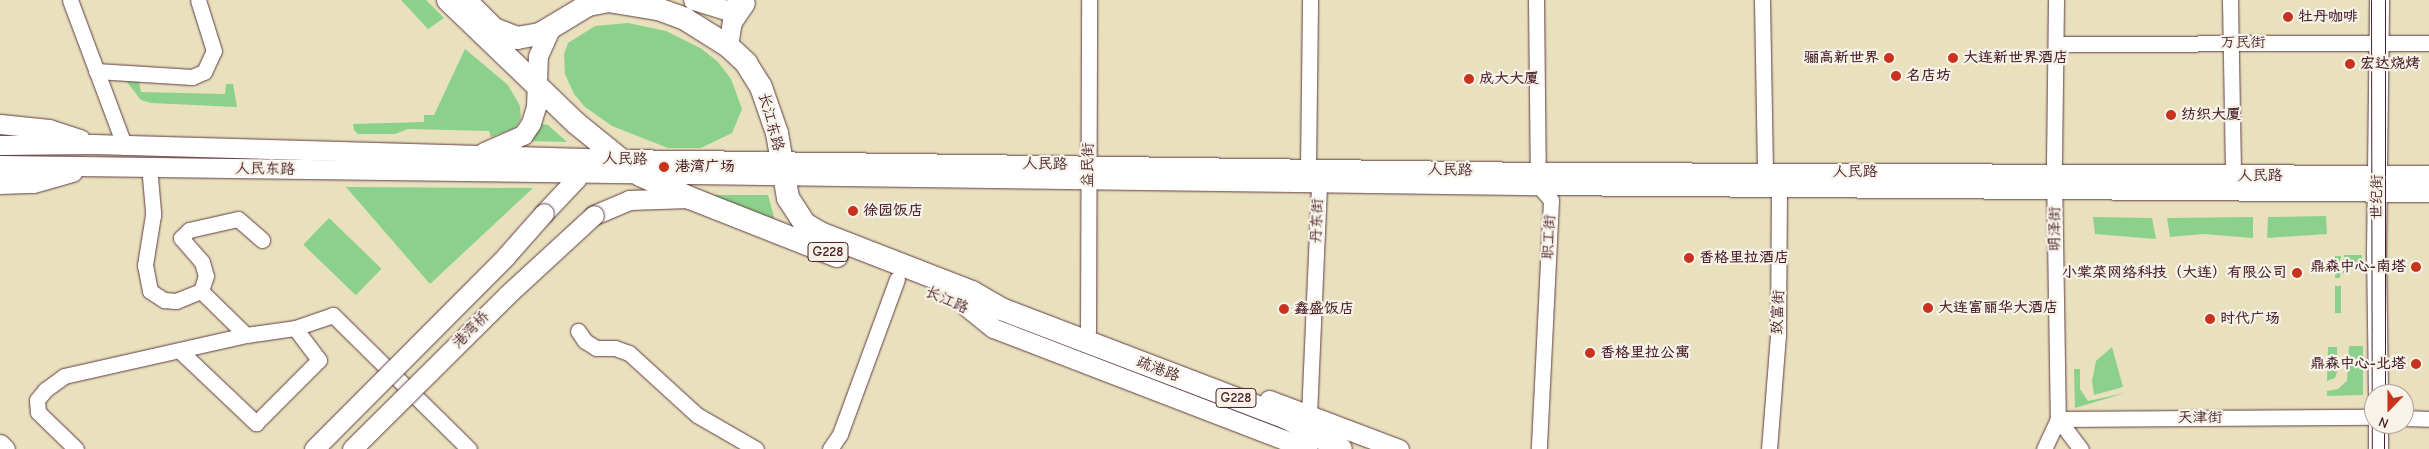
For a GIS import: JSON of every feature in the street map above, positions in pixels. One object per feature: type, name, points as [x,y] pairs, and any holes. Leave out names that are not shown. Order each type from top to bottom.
[{"type":"highway","name":"G228","points":[[448,0],[536,88],[617,159],[640,175]]},
{"type":"highway","name":"长江东路","points":[[465,0],[505,35],[529,37],[551,27],[588,5],[608,1],[658,9],[685,19],[728,46],[746,63],[761,87],[777,133],[783,169]]},
{"type":"highway","name":"长江路","points":[[783,169],[794,211],[812,228],[969,299]]},
{"type":"highway","name":"长江路","points":[[640,175],[690,198],[897,279],[969,299]]},
{"type":"highway","name":"疏港路","points":[[969,299],[1283,427],[1320,449]]},
{"type":"highway","name":"疏港路","points":[[1125,361],[1287,418],[1341,449]]},
{"type":"main road","points":[[693,0],[726,10],[745,2]]},
{"type":"main road","name":"世纪街","points":[[2378,384],[2377,43],[2379,0]]},
{"type":"main road","points":[[728,46],[732,22],[745,2]]},
{"type":"main road","points":[[470,156],[508,143],[523,135],[536,107],[538,56],[551,27]]},
{"type":"main road","points":[[0,124],[50,128],[93,144]]},
{"type":"main road","points":[[577,124],[587,149],[583,165]]},
{"type":"main road","points":[[777,133],[791,151],[812,169]]},
{"type":"main road","name":"人民东路","points":[[0,145],[93,144],[124,147],[470,156]]},
{"type":"main road","name":"人民路","points":[[470,156],[583,165],[640,175],[812,169],[1538,178],[1779,186],[2233,176],[2377,183],[2429,192]]},
{"type":"main road","name":"人民路","points":[[530,172],[617,159],[783,169]]},
{"type":"main road","name":"人民东路","points":[[0,165],[530,172]]},
{"type":"main road","name":"港湾桥","points":[[314,449],[506,256],[583,165]]},
{"type":"main road","points":[[0,184],[33,182],[88,167]]},
{"type":"main road","name":"人民路","points":[[1538,178],[1765,171],[2054,181],[2377,183],[2429,175]]},
{"type":"main road","points":[[530,172],[548,186],[549,201],[544,213]]},
{"type":"main road","name":"港湾桥","points":[[352,449],[507,295],[594,215],[629,200],[690,198]]},
{"type":"main road","points":[[969,299],[1005,299],[1399,449]]},
{"type":"main road","name":"长江路","points":[[969,299],[993,328],[1308,449]]},
{"type":"main road","points":[[2378,434],[2378,449]]},
{"type":"main road","points":[[0,444],[5,449]]},
{"type":"street","points":[[70,0],[124,147]]},
{"type":"street","points":[[96,71],[192,77],[204,72],[214,51],[198,0]]},
{"type":"street","name":"益民街","points":[[1088,331],[1089,0]]},
{"type":"street","name":"丹东街","points":[[1310,0],[1313,175],[1310,415]]},
{"type":"street","points":[[1536,0],[1538,178]]},
{"type":"street","points":[[1762,0],[1765,171],[1779,186]]},
{"type":"street","name":"明泽街","points":[[2056,0],[2054,181],[2058,419]]},
{"type":"street","points":[[2230,0],[2233,176]]},
{"type":"street","name":"万民街","points":[[2057,44],[2429,43]]},
{"type":"street","points":[[150,177],[153,216],[145,265],[150,292],[164,300],[176,301],[201,291],[206,276],[202,262],[181,238],[189,230],[238,219],[262,240]]},
{"type":"street","name":"职工街","points":[[1538,178],[1551,200],[1540,449]]},
{"type":"street","name":"致富街","points":[[1769,449],[1778,335],[1779,186]]},
{"type":"street","points":[[830,449],[840,434],[897,279]]},
{"type":"street","points":[[201,291],[246,335]]},
{"type":"street","points":[[76,449],[38,412],[37,400],[45,390],[64,376],[246,335],[294,328],[333,315],[469,449]]},
{"type":"street","points":[[180,350],[256,423],[319,360],[294,328]]},
{"type":"street","points":[[578,331],[585,341],[596,348],[615,348],[629,353],[697,415],[756,449]]},
{"type":"street","name":"天津街","points":[[2058,419],[2364,417]]},
{"type":"street","points":[[2414,418],[2429,418]]},
{"type":"street","points":[[2044,449],[2058,419],[2081,449]]},
{"type":"green space","points":[[401,0],[426,0],[444,18],[428,29]]},
{"type":"green space","name":"港湾广场","points":[[628,23],[666,31],[702,49],[718,62],[731,79],[742,109],[732,133],[701,148],[668,148],[612,126],[585,107],[574,94],[565,74],[564,54],[568,43],[595,26]]},
{"type":"green space","points":[[465,49],[508,85],[520,106],[521,119],[515,128],[491,137],[489,131],[408,129],[395,134],[358,134],[354,130],[353,124],[424,122],[424,115],[434,115]]},
{"type":"green space","points":[[126,81],[139,82],[141,92],[225,94],[226,84],[233,84],[237,107],[151,103],[141,100]]},
{"type":"green space","points":[[541,124],[548,125],[567,142],[530,141]]},
{"type":"green space","points":[[346,187],[533,188],[430,284]]},
{"type":"green space","points":[[706,195],[768,195],[776,224]]},
{"type":"green space","points":[[2326,216],[2327,234],[2267,238],[2268,217]]},
{"type":"green space","points":[[2093,217],[2152,218],[2156,239],[2095,234]]},
{"type":"green space","points":[[2253,217],[2253,238],[2203,234],[2170,237],[2167,218]]},
{"type":"green space","points":[[329,218],[382,269],[356,295],[303,245]]},
{"type":"green space","points":[[2344,255],[2362,255],[2362,261],[2343,274]]},
{"type":"green space","points":[[2335,256],[2341,256],[2340,278],[2335,278]]},
{"type":"green space","points":[[2335,286],[2341,286],[2341,313],[2335,313]]},
{"type":"green space","points":[[2349,346],[2363,346],[2363,395],[2327,396],[2327,391],[2338,389],[2347,381]]},
{"type":"green space","points":[[2112,347],[2123,387],[2094,395],[2092,381],[2096,361]]},
{"type":"green space","points":[[2328,347],[2337,347],[2337,372],[2335,378],[2327,381]]},
{"type":"green space","points":[[2074,369],[2080,369],[2080,389],[2088,401],[2125,393],[2075,408]]},
{"type":"tram line","points":[[2371,0],[2372,449]]},
{"type":"tram line","points":[[2385,0],[2385,384]]},
{"type":"tram line","points":[[2384,434],[2384,449]]},
{"type":"place","name":"牡丹咖啡","points":[[2288,17]]},
{"type":"place","name":"骊高新世界","points":[[1889,58]]},
{"type":"place","name":"大连新世界酒店","points":[[1953,58]]},
{"type":"place","name":"宏达烧烤","points":[[2350,64]]},
{"type":"place","name":"名店坊","points":[[1896,76]]},
{"type":"place","name":"成大大厦","points":[[1469,79]]},
{"type":"place","name":"纺织大厦","points":[[2171,115]]},
{"type":"place","name":"港湾广场","points":[[664,167]]},
{"type":"place","name":"徐园饭店","points":[[853,211]]},
{"type":"place","name":"香格里拉酒店","points":[[1689,258]]},
{"type":"place","name":"鼎森中心-南塔","points":[[2416,267]]},
{"type":"place","name":"小棠菜网络科技（大连）有限公司","points":[[2297,273]]},
{"type":"place","name":"大连富丽华大酒店","points":[[1928,308]]},
{"type":"place","name":"鑫盛饭店","points":[[1284,309]]},
{"type":"place","name":"时代广场","points":[[2210,319]]},
{"type":"place","name":"香格里拉公寓","points":[[1590,353]]},
{"type":"place","name":"鼎森中心-北塔","points":[[2416,364]]}]
